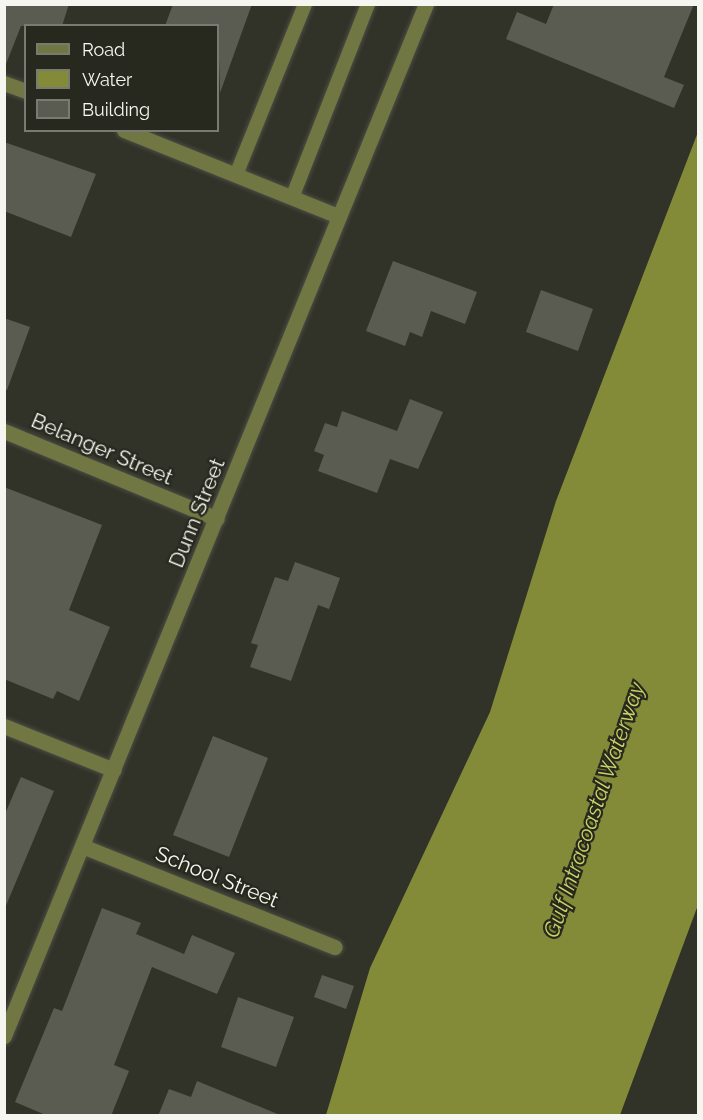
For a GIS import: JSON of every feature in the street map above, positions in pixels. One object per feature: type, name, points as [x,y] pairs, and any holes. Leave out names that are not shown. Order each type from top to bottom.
[{"type":"street","name":"Dunn Street","points":[[4,1036],[426,4]]},
{"type":"street","points":[[4,83],[24,90]]},
{"type":"street","points":[[129,132],[338,216]]},
{"type":"street","name":"Belanger Street","points":[[4,431],[217,519]]},
{"type":"street","points":[[4,726],[114,770]]},
{"type":"street","name":"School Street","points":[[82,846],[335,947]]},
{"type":"lane","points":[[236,175],[305,4]]},
{"type":"lane","points":[[292,198],[368,4]]},
{"type":"water","name":"Gulf Intracoastal Waterway","points":[[698,132],[698,905],[620,1115],[326,1115],[370,968],[490,712],[556,501]]},
{"type":"building","points":[[4,4],[69,4],[63,24],[24,24],[21,26],[6,64]]},
{"type":"building","points":[[173,4],[252,4],[220,93],[219,24],[166,24]]},
{"type":"building","points":[[554,4],[694,4],[664,77],[684,85],[674,108],[506,39],[517,12],[546,24]]},
{"type":"building","points":[[4,142],[96,174],[71,237],[4,211]]},
{"type":"building","points":[[393,261],[477,292],[465,324],[431,311],[422,337],[410,332],[405,346],[366,331]]},
{"type":"building","points":[[541,290],[593,309],[578,351],[526,332]]},
{"type":"building","points":[[4,318],[30,327],[7,390],[4,390]]},
{"type":"building","points":[[410,399],[443,412],[418,469],[390,459],[377,493],[318,471],[324,455],[314,451],[325,423],[337,427],[342,411],[397,431]]},
{"type":"building","points":[[4,487],[102,525],[69,610],[110,627],[79,701],[57,691],[53,699],[4,679]]},
{"type":"building","points":[[295,562],[340,578],[329,609],[318,605],[291,681],[250,667],[258,645],[251,643],[275,577],[288,581]]},
{"type":"building","points":[[213,736],[268,758],[229,857],[173,835]]},
{"type":"building","points":[[21,777],[54,791],[5,908],[4,816]]},
{"type":"building","points":[[102,908],[141,923],[136,934],[184,954],[192,935],[235,953],[217,994],[152,967],[114,1065],[129,1071],[111,1116],[48,1116],[15,1102],[54,1008],[62,1011]]},
{"type":"building","points":[[322,975],[354,986],[346,1009],[314,997]]},
{"type":"building","points":[[238,997],[294,1017],[276,1067],[221,1047]]},
{"type":"building","points":[[197,1081],[280,1115],[158,1116],[169,1089],[191,1097]]}]
